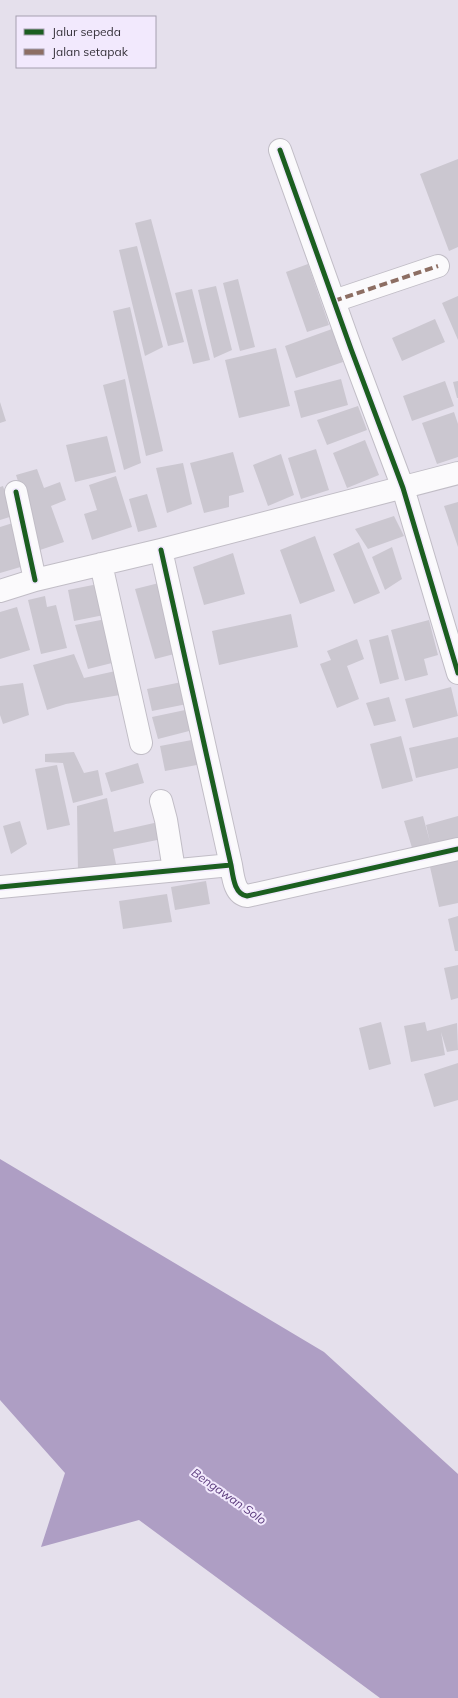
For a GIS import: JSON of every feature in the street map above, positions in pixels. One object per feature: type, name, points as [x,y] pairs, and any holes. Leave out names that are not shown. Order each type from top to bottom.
[{"type":"street","points":[[280,150],[351,349],[404,488],[458,673]]},
{"type":"street","points":[[334,301],[438,266]]},
{"type":"street","points":[[0,591],[35,580],[161,550],[458,473]]},
{"type":"street","points":[[16,492],[35,580]]},
{"type":"street","points":[[161,550],[238,892],[247,896],[458,849]]},
{"type":"street","points":[[101,564],[141,743]]},
{"type":"street","points":[[161,801],[166,820],[174,870]]},
{"type":"street","points":[[0,887],[231,865]]},
{"type":"water","name":"Bengawan Solo","points":[[0,1159],[324,1352],[458,1474],[458,1698],[380,1698],[139,1520],[41,1547],[65,1473],[0,1400]]},
{"type":"building","points":[[458,159],[458,247],[449,251],[420,174]]},
{"type":"building","points":[[151,219],[184,342],[168,346],[135,223]]},
{"type":"building","points":[[137,246],[163,347],[145,356],[119,250]]},
{"type":"building","points":[[308,264],[329,325],[307,332],[286,272]]},
{"type":"building","points":[[238,279],[255,347],[240,351],[223,283]]},
{"type":"building","points":[[216,286],[232,350],[214,358],[198,290]]},
{"type":"building","points":[[192,289],[210,360],[193,364],[175,293]]},
{"type":"building","points":[[458,296],[458,340],[442,303]]},
{"type":"building","points":[[130,307],[163,451],[146,456],[113,311]]},
{"type":"building","points":[[435,319],[445,342],[402,361],[392,338]]},
{"type":"building","points":[[332,329],[343,362],[296,378],[285,346]]},
{"type":"building","points":[[276,348],[290,406],[239,418],[225,360]]},
{"type":"building","points":[[125,379],[141,463],[124,470],[103,385]]},
{"type":"building","points":[[341,379],[348,405],[301,418],[294,391]]},
{"type":"building","points":[[445,381],[454,406],[412,421],[403,396]]},
{"type":"building","points":[[458,381],[458,398],[457,398],[453,382]]},
{"type":"building","points":[[0,402],[6,421],[0,423]]},
{"type":"building","points":[[358,406],[367,430],[327,445],[317,420]]},
{"type":"building","points":[[454,412],[458,424],[458,457],[437,464],[422,423]]},
{"type":"building","points":[[107,436],[116,472],[75,482],[66,445]]},
{"type":"building","points":[[365,440],[379,475],[347,488],[333,453]]},
{"type":"building","points":[[316,449],[329,490],[301,499],[288,458]]},
{"type":"building","points":[[233,452],[244,492],[229,496],[229,507],[204,513],[190,463]]},
{"type":"building","points":[[281,454],[294,495],[268,506],[253,465]]},
{"type":"building","points":[[183,463],[192,504],[167,513],[156,468]]},
{"type":"building","points":[[37,469],[44,488],[60,482],[66,500],[51,506],[64,542],[40,550],[16,475]]},
{"type":"building","points":[[116,476],[132,527],[92,540],[84,514],[97,510],[89,485]]},
{"type":"building","points":[[3,486],[13,516],[0,520],[0,487]]},
{"type":"building","points":[[147,494],[157,527],[138,532],[129,499]]},
{"type":"building","points":[[458,502],[458,547],[444,506]]},
{"type":"building","points":[[394,516],[404,536],[368,549],[355,529]]},
{"type":"building","points":[[16,522],[24,566],[0,573],[0,527]]},
{"type":"building","points":[[315,536],[335,591],[300,604],[280,550]]},
{"type":"building","points":[[359,542],[380,593],[354,604],[333,554]]},
{"type":"building","points":[[392,547],[402,579],[385,590],[372,557]]},
{"type":"building","points":[[233,553],[245,594],[204,605],[193,567]]},
{"type":"building","points":[[163,582],[182,652],[155,659],[135,589]]},
{"type":"building","points":[[103,583],[109,614],[74,621],[68,590]]},
{"type":"building","points":[[45,596],[47,607],[56,605],[67,648],[41,654],[28,600]]},
{"type":"building","points":[[17,607],[30,650],[0,659],[0,612]]},
{"type":"building","points":[[291,614],[298,647],[219,665],[212,631]]},
{"type":"building","points":[[111,618],[120,661],[88,669],[75,625]]},
{"type":"building","points":[[429,620],[438,655],[424,659],[428,675],[405,681],[391,630]]},
{"type":"building","points":[[388,635],[399,679],[380,684],[369,640]]},
{"type":"building","points":[[357,639],[364,659],[347,666],[359,699],[337,708],[320,664],[331,660],[327,651]]},
{"type":"building","points":[[74,654],[84,678],[120,670],[126,694],[66,704],[47,710],[33,665]]},
{"type":"building","points":[[182,682],[187,704],[152,711],[147,689]]},
{"type":"building","points":[[23,683],[29,715],[3,724],[0,715],[0,686]]},
{"type":"building","points":[[451,687],[458,716],[413,728],[405,699]]},
{"type":"building","points":[[389,697],[396,721],[374,726],[366,703]]},
{"type":"building","points":[[190,709],[193,730],[158,739],[152,717]]},
{"type":"building","points":[[401,736],[413,781],[382,789],[370,744]]},
{"type":"building","points":[[458,737],[458,768],[416,778],[409,748]]},
{"type":"building","points":[[197,739],[202,764],[165,771],[160,746]]},
{"type":"building","points":[[74,752],[84,773],[98,770],[103,795],[73,803],[63,763],[45,762],[45,754]]},
{"type":"building","points":[[138,763],[144,783],[111,792],[105,773]]},
{"type":"building","points":[[57,765],[70,825],[47,830],[35,769]]},
{"type":"building","points":[[107,798],[114,832],[163,821],[167,838],[113,849],[116,864],[78,872],[77,806]]},
{"type":"building","points":[[423,816],[430,842],[426,825],[458,816],[458,846],[415,858],[404,821]]},
{"type":"building","points":[[20,821],[27,844],[11,854],[3,826]]},
{"type":"building","points":[[458,852],[458,903],[439,907],[428,858]]},
{"type":"building","points":[[206,881],[210,904],[175,910],[171,887]]},
{"type":"building","points":[[167,894],[172,922],[123,929],[119,901]]},
{"type":"building","points":[[458,916],[458,951],[455,951],[448,919]]},
{"type":"building","points":[[458,965],[458,998],[451,1000],[444,968]]},
{"type":"building","points":[[381,1022],[391,1064],[369,1070],[359,1028]]},
{"type":"building","points":[[425,1022],[427,1031],[457,1023],[458,1050],[447,1052],[441,1032],[445,1055],[411,1062],[404,1026]]},
{"type":"building","points":[[458,1063],[458,1100],[434,1107],[424,1074]]},
{"type":"marked path","points":[[334,301],[438,266]]},
{"type":"cycle path","points":[[280,150],[351,349],[403,488],[458,673]]},
{"type":"cycle path","points":[[16,492],[35,580]]},
{"type":"cycle path","points":[[161,550],[235,884],[239,892],[247,896],[458,849]]},
{"type":"cycle path","points":[[0,887],[231,865]]}]
